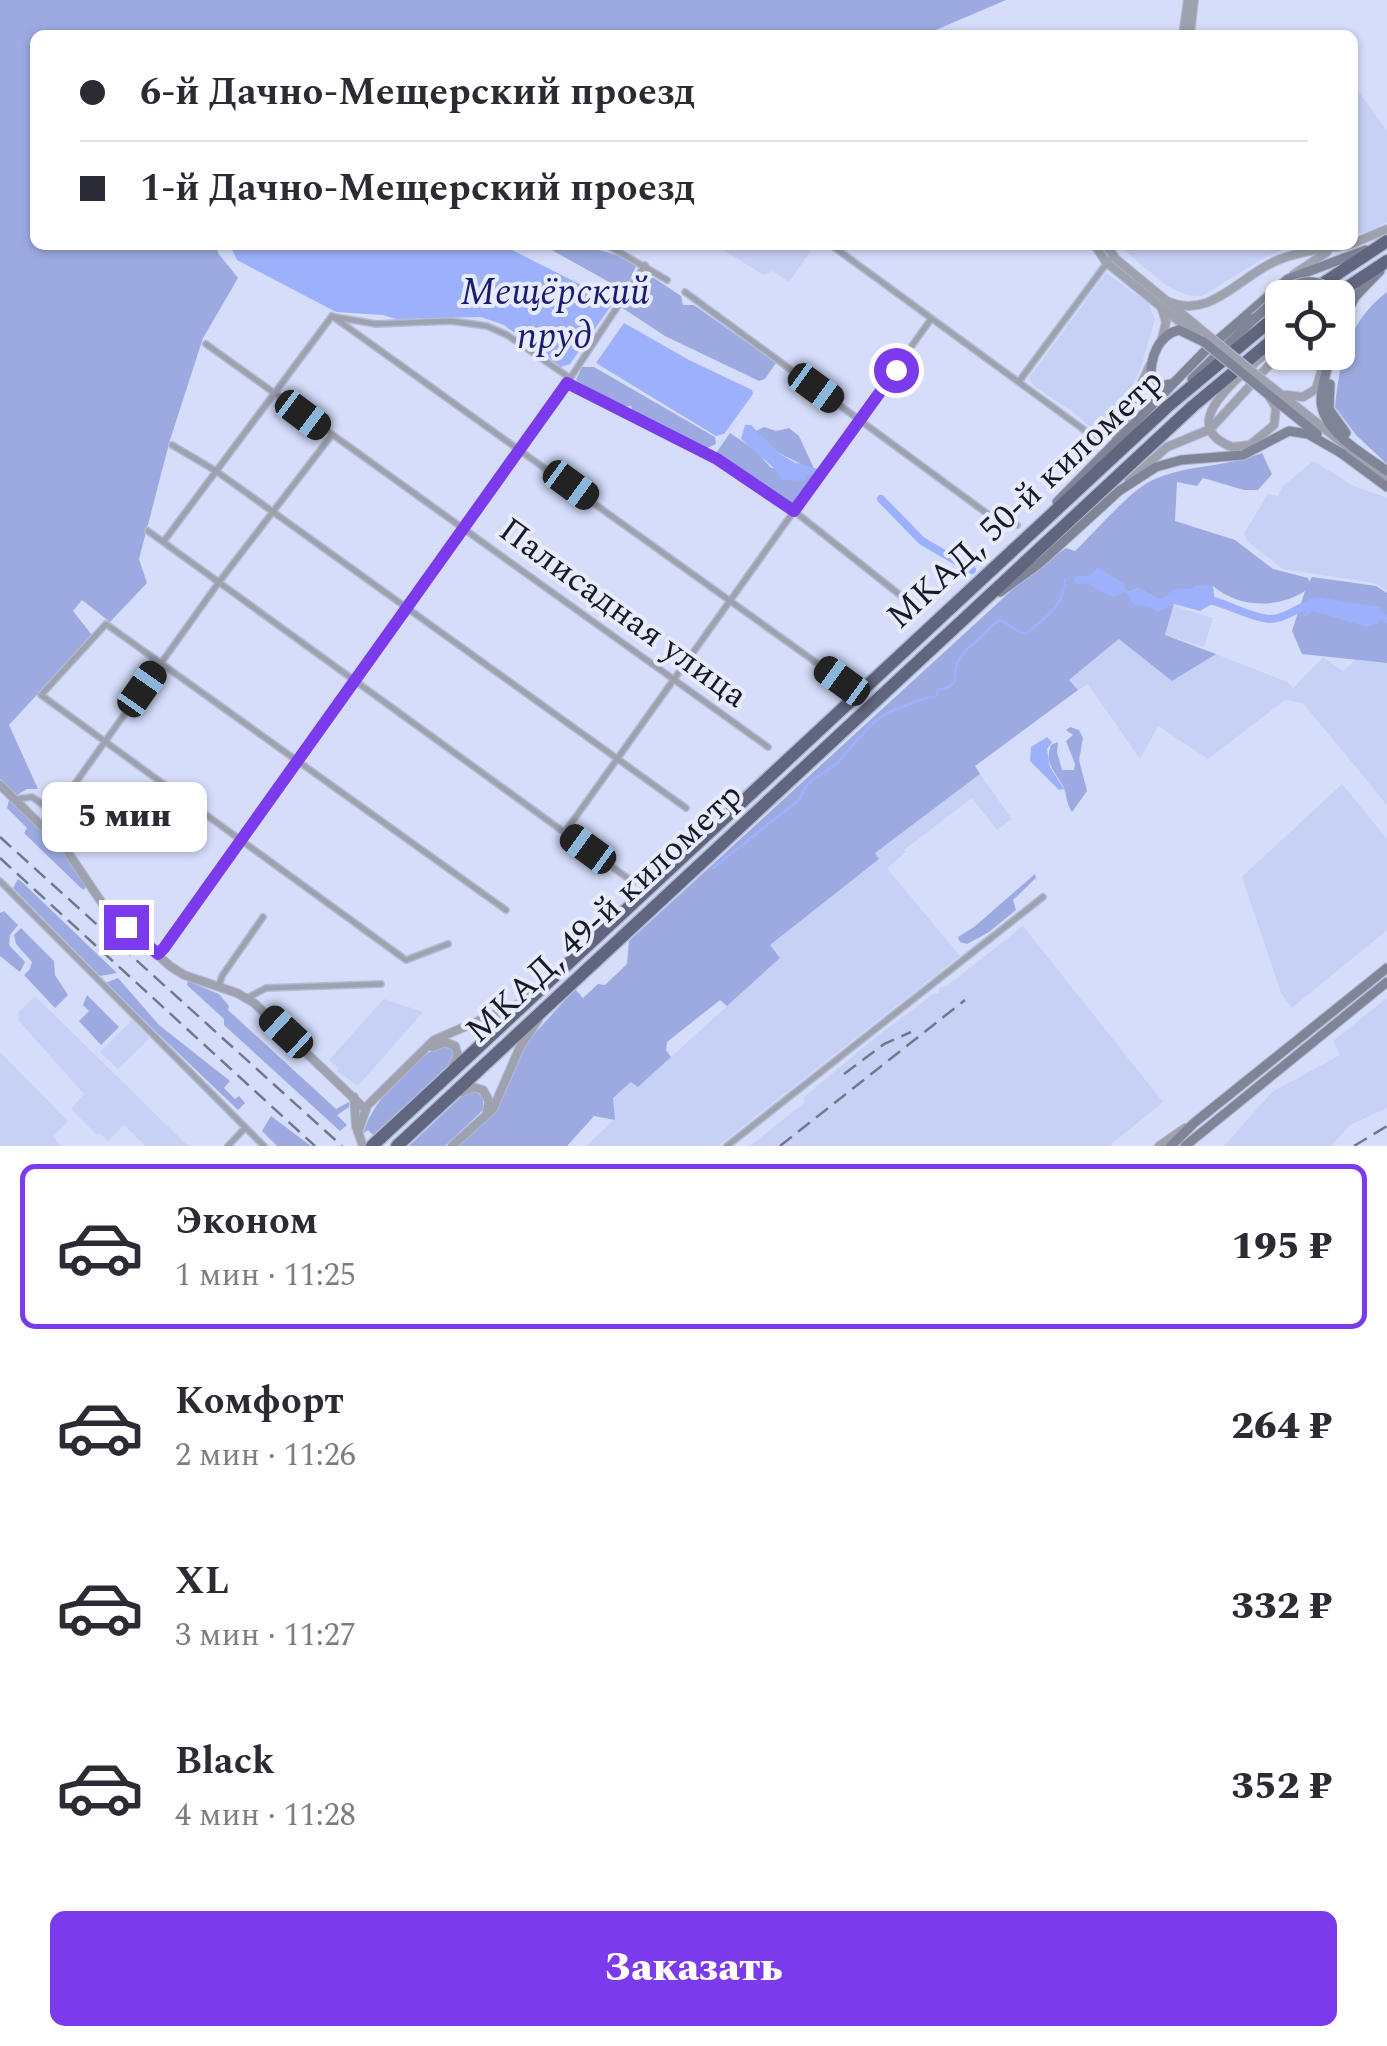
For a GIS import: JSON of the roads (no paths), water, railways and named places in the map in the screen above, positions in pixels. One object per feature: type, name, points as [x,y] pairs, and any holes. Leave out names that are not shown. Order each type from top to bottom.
[{"type":"highway","points":[[1328,280],[1387,241]]},
{"type":"highway","points":[[1355,283],[1387,262]]},
{"type":"highway","name":"МКАД, 50-й километр","points":[[839,712],[1254,325],[1265,319]]},
{"type":"highway","name":"МКАД, 50-й километр","points":[[851,724],[1193,406],[1265,345]]},
{"type":"highway","name":"МКАД, 49-й километр","points":[[371,1145],[839,712]]},
{"type":"highway","name":"МКАД, 49-й километр","points":[[397,1146],[851,724]]},
{"type":"main road","points":[[1012,551],[1113,442],[1232,326],[1288,279],[1387,241]]},
{"type":"main road","points":[[1355,296],[1387,262]]},
{"type":"main road","points":[[1254,325],[1265,314]]},
{"type":"main road","points":[[1178,380],[1166,386],[1150,378],[1152,361],[1162,340],[1179,330],[1203,338],[1387,487]]},
{"type":"main road","points":[[1332,370],[1328,393],[1331,416],[1387,474]]},
{"type":"main road","points":[[966,616],[1040,563],[1119,491],[1168,462],[1243,455],[1289,431],[1308,434],[1343,454]]},
{"type":"main road","points":[[1171,1146],[1387,968]]},
{"type":"main road","points":[[1186,1146],[1387,982]]},
{"type":"street","points":[[1188,30],[1191,0]]},
{"type":"street","points":[[1358,241],[1387,229]]},
{"type":"street","points":[[616,250],[667,280]]},
{"type":"street","points":[[838,250],[1098,440]]},
{"type":"street","points":[[1101,250],[1156,302],[1203,338]]},
{"type":"street","points":[[1107,250],[1109,259],[1167,301],[1203,338]]},
{"type":"street","points":[[1167,301],[1187,308],[1210,303],[1256,271],[1290,256],[1322,250]]},
{"type":"street","points":[[1288,279],[1320,256],[1336,250]]},
{"type":"street","points":[[1020,380],[1109,259]]},
{"type":"street","points":[[158,954],[463,529],[645,265]]},
{"type":"street","points":[[685,292],[1000,522],[1017,525]]},
{"type":"street","points":[[1156,302],[1166,322],[1162,340]]},
{"type":"street","points":[[1203,338],[1202,319],[1210,303]]},
{"type":"street","points":[[332,316],[376,324],[451,321],[487,326],[507,335],[568,380],[717,459],[794,511],[919,610]]},
{"type":"street","points":[[164,541],[332,316]]},
{"type":"street","points":[[332,316],[842,681]]},
{"type":"street","points":[[565,832],[931,319]]},
{"type":"street","name":"Палисадная улица","points":[[206,344],[768,747]]},
{"type":"street","points":[[1265,351],[1214,403],[1208,419],[1216,438],[1232,447],[1244,447],[1270,430],[1276,420],[1276,408],[1266,388]]},
{"type":"street","points":[[1113,442],[1152,361]]},
{"type":"street","points":[[1119,491],[1167,447],[1210,428],[1265,369]]},
{"type":"street","points":[[1266,388],[1291,397],[1312,393],[1322,370]]},
{"type":"street","points":[[1266,388],[1387,474]]},
{"type":"street","points":[[44,826],[219,582],[331,436]]},
{"type":"street","points":[[172,444],[686,808]]},
{"type":"street","points":[[148,531],[633,882]]},
{"type":"street","points":[[448,944],[406,960],[42,695],[106,624],[506,910]]},
{"type":"street","points":[[0,785],[75,861],[101,904],[182,974],[247,998],[365,1109]]},
{"type":"street","points":[[17,800],[32,797],[53,812]]},
{"type":"street","points":[[0,881],[264,1146]]},
{"type":"street","points":[[728,1146],[1043,897]]},
{"type":"street","points":[[220,986],[222,976],[263,916]]},
{"type":"street","points":[[247,998],[266,988],[381,984]]},
{"type":"street","points":[[358,1132],[365,1109],[448,1032],[496,1016],[535,995]]},
{"type":"street","points":[[452,1146],[494,1107],[520,1047],[546,1008]]},
{"type":"street","points":[[424,1052],[444,1042],[457,1049],[457,1060],[440,1084]]},
{"type":"street","points":[[449,1098],[472,1087],[483,1090],[490,1105],[480,1122]]},
{"type":"street","points":[[354,1097],[375,1098]]},
{"type":"street","points":[[354,1097],[358,1132],[371,1145]]},
{"type":"street","points":[[1159,1146],[1193,1124]]},
{"type":"street","points":[[228,1146],[245,1128]]},
{"type":"water","name":"Мещёрский пруд","points":[[232,250],[512,250],[611,300],[611,306],[570,364],[561,367],[504,325],[481,317],[396,319],[336,312],[237,260]]},
{"type":"water","points":[[624,323],[752,390],[724,434],[716,436],[596,363]]},
{"type":"water","points":[[745,425],[751,425],[777,452],[807,470],[805,481],[782,480],[741,439]]},
{"type":"water","points":[[1098,568],[1125,584],[1126,590],[1138,588],[1160,600],[1177,589],[1213,586],[1215,602],[1200,611],[1174,604],[1157,612],[1134,605],[1125,592],[1113,597],[1091,586],[1091,574]]},
{"type":"water","points":[[1316,597],[1380,607],[1378,623],[1367,627],[1313,611],[1304,617],[1307,600]]},
{"type":"water","points":[[1047,737],[1052,742],[1047,749],[1050,767],[1064,789],[1059,790],[1030,761],[1031,747]]},
{"type":"waterway","points":[[797,467],[814,472]]},
{"type":"waterway","points":[[881,499],[922,541],[972,570]]},
{"type":"waterway","points":[[713,868],[800,799],[806,786],[834,766],[875,721],[893,710],[936,697],[938,690],[949,687],[955,681],[961,656],[996,622],[1003,621],[1026,634],[1047,617],[1062,597],[1065,579]]},
{"type":"waterway","points":[[1078,580],[1098,579]]},
{"type":"waterway","points":[[1206,599],[1269,619],[1315,603]]},
{"type":"waterway","points":[[1373,613],[1387,619]]},
{"type":"railway","points":[[0,837],[342,1146]]},
{"type":"railway","points":[[0,858],[315,1146]]},
{"type":"railway","points":[[780,1146],[965,1000]]},
{"type":"railway","points":[[844,1074],[884,1044],[911,1032]]},
{"type":"railway","points":[[1354,1146],[1387,1126]]}]
